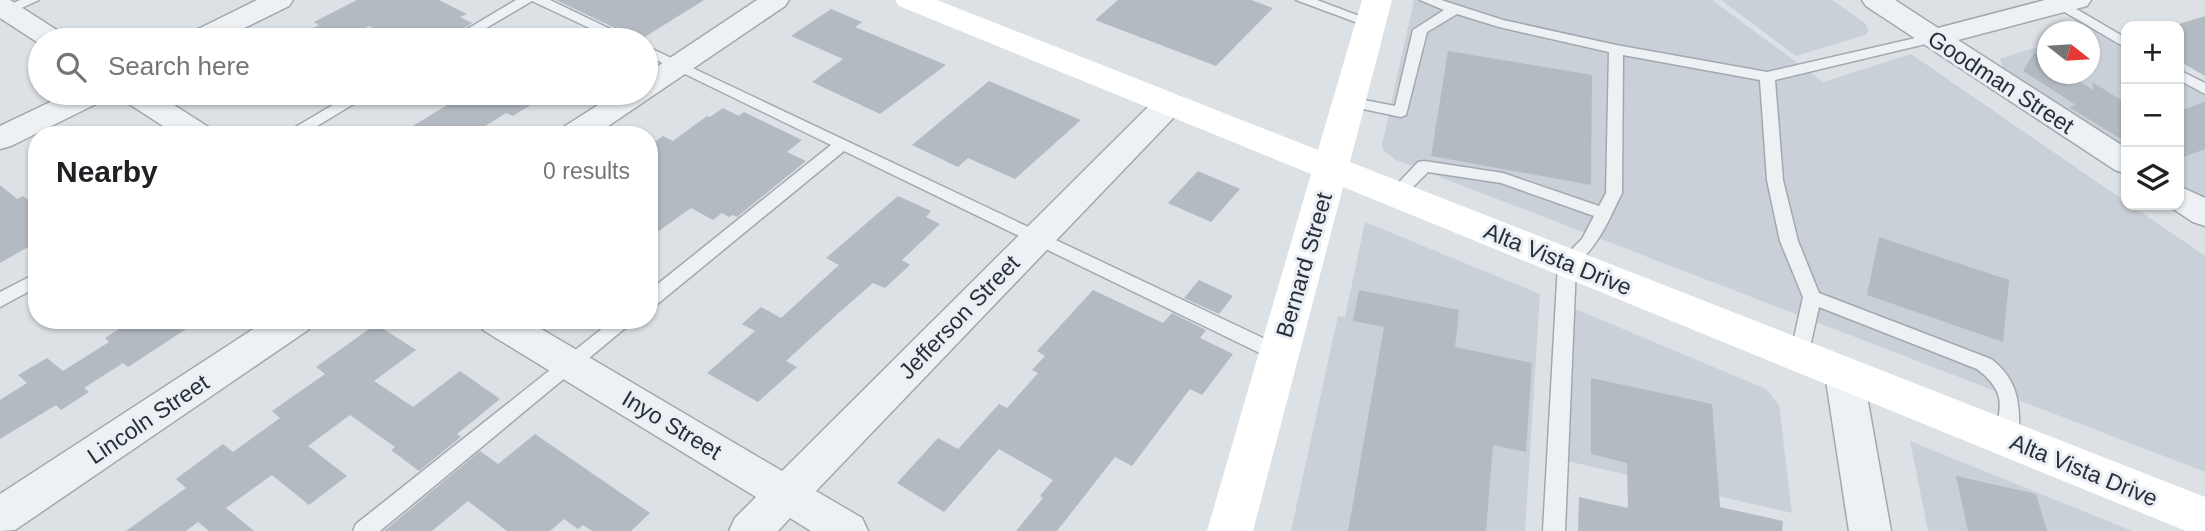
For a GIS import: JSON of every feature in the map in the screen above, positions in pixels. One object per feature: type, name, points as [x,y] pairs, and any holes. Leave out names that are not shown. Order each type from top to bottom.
[{"type":"street","points":[[222,28],[279,0]]},
{"type":"street","points":[[658,79],[775,0]]},
{"type":"street","name":"Goodman Street","points":[[1877,0],[2121,160]]},
{"type":"street","points":[[1933,38],[2062,2]]},
{"type":"street","name":"Alta Vista Drive","points":[[929,3],[1169,104],[2009,440],[2192,519]]},
{"type":"street","points":[[10,8],[37,28]]},
{"type":"street","name":"Bernard Street","points":[[1230,531],[1374,12]]},
{"type":"street","name":"Jefferson Street","points":[[750,531],[1169,104]]},
{"type":"street","points":[[0,139],[69,105]]},
{"type":"street","points":[[153,105],[185,126]]},
{"type":"street","points":[[586,126],[618,105]]},
{"type":"street","points":[[2184,200],[2205,214]]},
{"type":"street","name":"Lincoln Street","points":[[0,517],[282,329]]},
{"type":"street","name":"Inyo Street","points":[[511,329],[788,493],[847,531]]},
{"type":"street","points":[[1844,374],[1870,531]]},
{"type":"lane","points":[[477,28],[526,0]]},
{"type":"lane","points":[[539,0],[600,28]]},
{"type":"lane","points":[[1303,0],[1374,12]]},
{"type":"lane","points":[[1427,0],[1499,23],[1767,78],[1933,38]]},
{"type":"lane","points":[[2062,2],[2121,41]]},
{"type":"lane","points":[[1349,102],[1401,112],[1420,30],[1456,9]]},
{"type":"lane","points":[[1554,531],[1567,263],[1589,243],[1614,193],[1616,49]]},
{"type":"lane","points":[[658,56],[1279,354]]},
{"type":"lane","points":[[2184,77],[2205,89]]},
{"type":"lane","points":[[1767,78],[1775,180],[1789,241],[1812,297],[1799,356]]},
{"type":"lane","points":[[306,126],[342,105]]},
{"type":"lane","points":[[658,295],[844,144]]},
{"type":"lane","points":[[1396,194],[1424,166],[1503,178],[1605,214]]},
{"type":"lane","points":[[0,300],[28,284]]},
{"type":"lane","points":[[1812,297],[1996,371],[2005,382],[2010,400],[2009,440]]},
{"type":"lane","points":[[364,531],[615,329]]},
{"type":"shaded area","points":[[1414,0],[1712,0],[1823,82],[1911,54],[2121,199],[2121,210],[2138,210],[2205,256],[2205,472],[1396,160],[1384,151],[1382,145]]},
{"type":"shaded area","points":[[1721,0],[1832,0],[1865,23],[1869,31],[1865,35],[1796,56]]},
{"type":"shaded area","points":[[2100,35],[2121,47],[2121,146],[2003,68],[2000,59],[2037,47],[2037,84],[2100,84]]},
{"type":"shaded area","points":[[2184,84],[2205,96],[2205,201],[2184,187]]},
{"type":"shaded area","points":[[1365,222],[1540,294],[1525,531],[1291,531],[1338,316],[1345,317]]},
{"type":"shaded area","points":[[1568,306],[1766,389],[1779,405],[1792,513],[1563,460]]},
{"type":"shaded area","points":[[1910,441],[2132,531],[1928,531]]},
{"type":"building","points":[[357,0],[439,0],[467,14],[460,17],[472,23],[465,28],[313,28],[319,25],[314,22]]},
{"type":"building","points":[[556,0],[704,0],[658,29],[615,28]]},
{"type":"building","points":[[1118,0],[1251,0],[1273,8],[1216,66],[1095,20]]},
{"type":"building","points":[[831,9],[862,22],[855,27],[946,65],[880,114],[812,82],[843,59],[791,36]]},
{"type":"building","points":[[2205,16],[2205,76],[2184,64],[2184,22]]},
{"type":"building","points":[[1448,51],[1592,75],[1591,185],[1431,156]]},
{"type":"building","points":[[2034,53],[2037,55],[2037,80],[2023,71]]},
{"type":"building","points":[[989,81],[1081,120],[1015,179],[968,158],[958,167],[912,145]]},
{"type":"building","points":[[2043,84],[2084,84],[2094,90],[2092,84],[2095,84],[2121,100],[2121,139],[2069,107],[2076,105]]},
{"type":"building","points":[[2205,102],[2205,149],[2184,157],[2184,147],[2184,109]]},
{"type":"building","points":[[447,105],[531,105],[513,116],[506,113],[485,126],[413,126]]},
{"type":"building","points":[[723,108],[739,116],[744,112],[802,140],[787,152],[806,161],[737,217],[722,213],[713,220],[691,208],[658,232],[658,140],[663,136],[673,141],[707,116],[710,117]]},
{"type":"building","points":[[1198,171],[1240,189],[1211,222],[1168,203]]},
{"type":"building","points":[[0,185],[17,199],[23,196],[28,200],[28,247],[0,263]]},
{"type":"building","points":[[898,196],[931,211],[926,217],[940,224],[902,260],[910,265],[885,288],[873,283],[834,317],[786,361],[797,367],[758,402],[707,373],[755,331],[742,324],[761,307],[781,318],[839,265],[826,258]]},
{"type":"building","points":[[1879,237],[2009,280],[2003,342],[1867,295]]},
{"type":"building","points":[[1199,280],[1233,296],[1219,314],[1184,298]]},
{"type":"building","points":[[1093,290],[1163,323],[1172,313],[1206,330],[1200,338],[1233,354],[1202,395],[1190,389],[1132,466],[1115,457],[1057,531],[1016,531],[1043,498],[1040,496],[1053,480],[999,449],[944,512],[897,483],[938,438],[958,449],[999,404],[1007,408],[1038,373],[1032,370],[1045,356],[1037,351]]},
{"type":"building","points":[[1359,290],[1459,310],[1455,347],[1532,363],[1526,452],[1493,445],[1486,531],[1348,531],[1384,327],[1353,321]]},
{"type":"building","points":[[119,329],[186,329],[128,367],[123,363],[84,388],[89,392],[61,410],[56,405],[0,439],[0,400],[27,383],[18,375],[47,358],[63,371],[109,342],[105,338]]},
{"type":"building","points":[[369,329],[384,329],[416,350],[374,381],[413,407],[460,371],[500,399],[457,434],[461,437],[419,471],[391,450],[395,447],[350,415],[308,446],[347,476],[309,505],[272,475],[226,508],[254,531],[209,531],[198,522],[186,531],[126,531],[186,488],[176,479],[223,444],[233,452],[280,418],[272,411],[325,374],[316,367]]},
{"type":"building","points":[[1591,378],[1712,404],[1720,507],[1783,521],[1782,531],[1578,531],[1579,497],[1628,508],[1627,463],[1591,454]]},
{"type":"building","points":[[535,434],[650,513],[631,531],[592,531],[583,525],[578,529],[564,519],[550,531],[507,531],[468,501],[432,531],[384,531],[480,451],[498,464]]},
{"type":"building","points":[[1956,476],[2036,494],[2047,531],[1968,531]]}]
